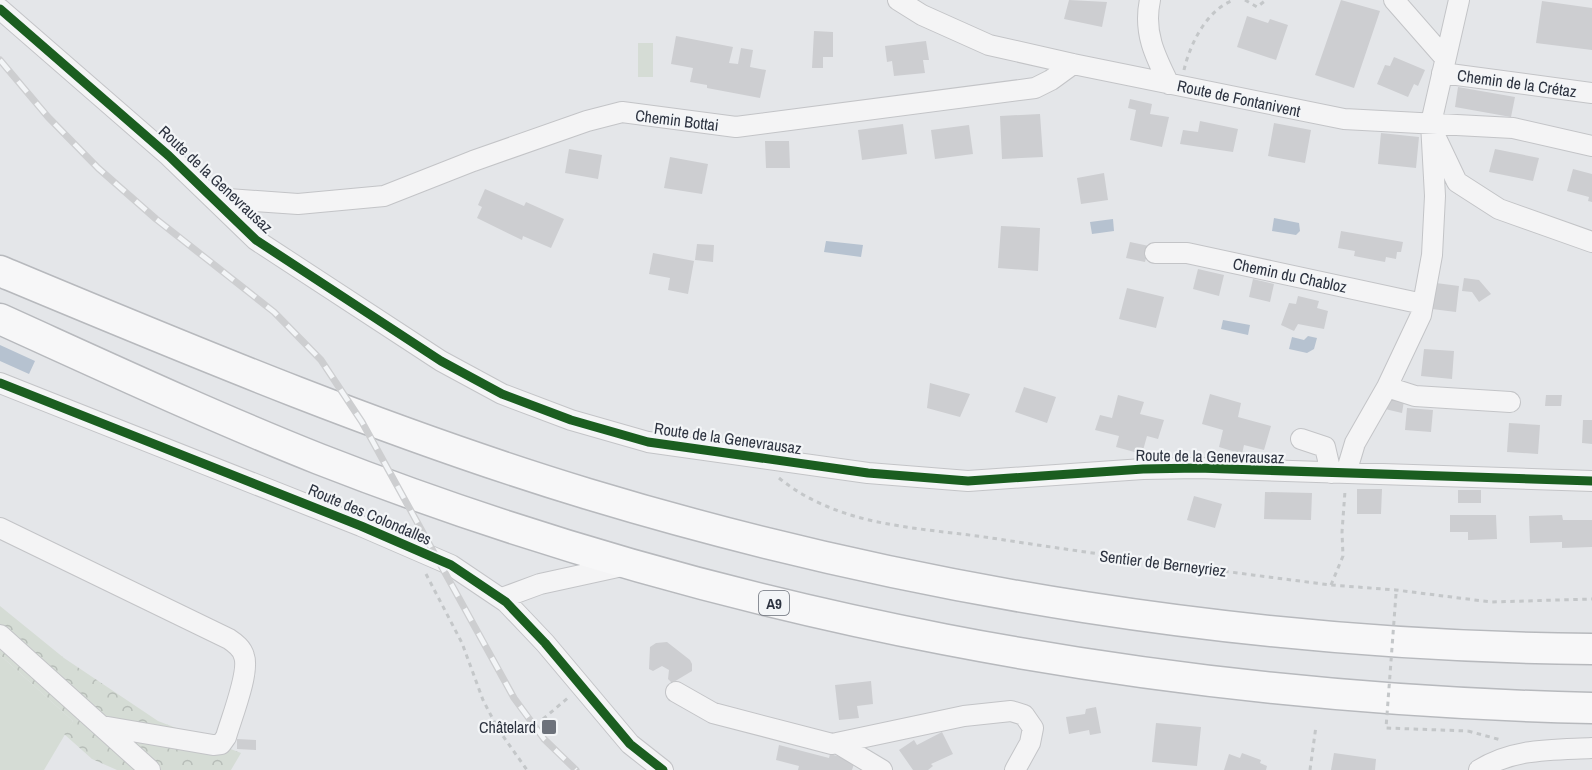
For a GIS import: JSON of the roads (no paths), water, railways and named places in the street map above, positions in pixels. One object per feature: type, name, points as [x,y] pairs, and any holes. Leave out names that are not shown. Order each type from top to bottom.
[{"type":"highway","points":[[0,271],[324,403],[502,466],[663,515],[789,548],[952,584],[1212,623],[1397,640],[1592,649]]},
{"type":"highway","name":"A9","points":[[0,319],[153,388],[321,459],[575,548],[767,601],[864,624],[984,648],[1204,682],[1381,700],[1592,708]]},
{"type":"street","name":"Route de Fontanivent","points":[[898,0],[922,15],[989,45],[1072,64],[1344,119],[1514,128],[1592,146]]},
{"type":"street","points":[[1150,0],[1147,26],[1153,51],[1175,85]]},
{"type":"street","points":[[1394,0],[1443,65]]},
{"type":"street","points":[[1331,473],[1355,443],[1387,387],[1422,315],[1432,255],[1435,196],[1431,123],[1459,0]]},
{"type":"street","name":"Route de la Genevrausaz","points":[[0,9],[214,198],[256,240],[441,361],[502,394],[571,420],[648,441],[868,473],[968,481],[1143,469],[1198,468],[1592,481]]},
{"type":"street","name":"Chemin Bottai","points":[[214,198],[298,204],[384,196],[473,161],[587,121],[622,112],[736,127],[1035,88],[1051,80],[1072,64]]},
{"type":"street","name":"Chemin de la Crétaz","points":[[1443,65],[1592,93]]},
{"type":"street","points":[[1431,123],[1442,155],[1457,182],[1499,209],[1592,242]]},
{"type":"street","name":"Chemin du Chabloz","points":[[1155,253],[1186,253],[1423,304]]},
{"type":"street","name":"Route des Colondalles","points":[[0,383],[361,526],[451,565],[502,598],[545,643],[630,744],[663,770]]},
{"type":"street","points":[[1387,387],[1415,396],[1510,402]]},
{"type":"street","points":[[1301,439],[1325,447],[1331,473]]},
{"type":"street","points":[[0,528],[229,639],[236,644],[244,656],[245,670],[226,737],[221,744],[213,745],[102,726]]},
{"type":"street","points":[[502,598],[540,584],[632,564]]},
{"type":"street","points":[[0,635],[150,770]]},
{"type":"street","points":[[676,692],[713,713],[832,744],[964,717],[1011,711],[1024,715],[1033,728],[1030,743],[1015,770]]},
{"type":"street","points":[[837,743],[882,770]]},
{"type":"street","points":[[1479,770],[1504,756],[1527,752],[1592,748]]},
{"type":"water","points":[[1274,218],[1299,223],[1300,231],[1296,235],[1272,231]]},
{"type":"water","points":[[1113,219],[1114,231],[1092,234],[1090,222]]},
{"type":"water","points":[[826,241],[863,245],[861,257],[824,252]]},
{"type":"water","points":[[1223,320],[1250,325],[1248,335],[1221,329]]},
{"type":"water","points":[[1308,336],[1317,338],[1314,349],[1307,353],[1289,349],[1292,337],[1304,340]]},
{"type":"water","points":[[0,345],[35,361],[29,374],[0,361]]},
{"type":"railway","points":[[0,60],[48,117],[98,168],[156,219],[274,312],[321,360],[362,422],[514,698],[544,739],[576,770]]},
{"type":"place","name":"Châtelard","points":[[549,727]]}]
